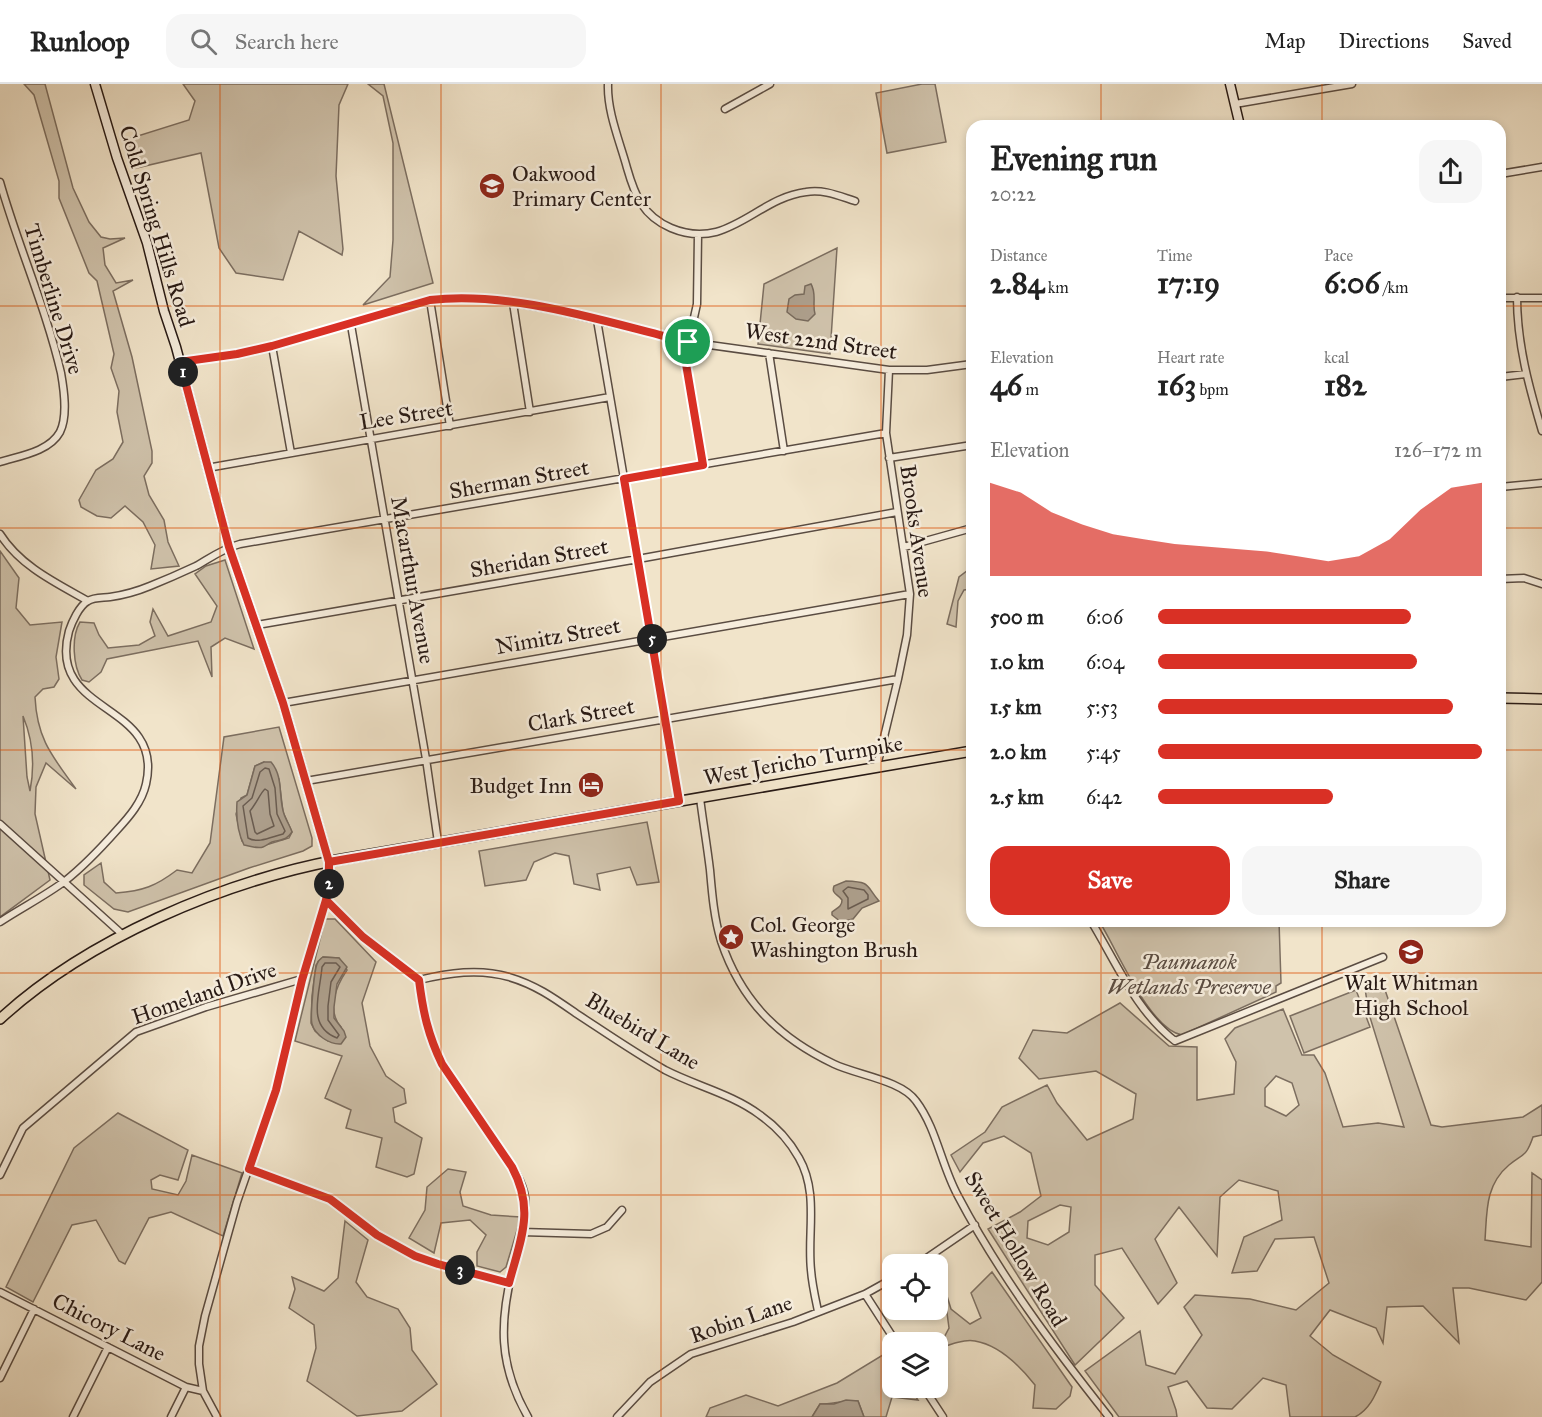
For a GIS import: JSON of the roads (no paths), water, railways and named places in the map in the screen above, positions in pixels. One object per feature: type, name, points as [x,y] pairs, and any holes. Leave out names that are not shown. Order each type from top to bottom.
[{"type":"main road","points":[[1506,698],[1542,699]]},
{"type":"main road","name":"West Jericho Turnpike","points":[[0,1019],[78,960],[123,935],[221,893],[329,862],[966,752]]},
{"type":"street","name":"Cold Spring Hills Road","points":[[95,84],[117,158],[147,243],[229,547],[283,703],[329,862]]},
{"type":"street","points":[[608,84],[610,104],[638,201],[664,225],[698,236],[723,231],[788,197],[806,192],[821,191],[855,201]]},
{"type":"street","points":[[725,109],[770,84]]},
{"type":"street","points":[[1230,84],[1239,120]]},
{"type":"street","points":[[1236,104],[1352,84]]},
{"type":"street","points":[[1506,173],[1542,167]]},
{"type":"street","name":"Timberline Drive","points":[[0,182],[61,375],[64,414],[59,433],[53,441],[30,453],[0,462]]},
{"type":"street","points":[[698,236],[697,304],[685,358],[703,465]]},
{"type":"street","points":[[1517,297],[1519,340],[1542,431]]},
{"type":"street","name":"West 22nd Street","points":[[180,362],[272,346],[351,325],[430,300],[470,298],[513,303],[688,342],[889,370],[927,370],[966,365]]},
{"type":"street","points":[[1506,298],[1542,298]]},
{"type":"street","points":[[430,300],[450,426]]},
{"type":"street","points":[[513,303],[530,412]]},
{"type":"street","points":[[597,320],[679,801]]},
{"type":"street","name":"Macarthur Avenue","points":[[351,325],[426,759],[438,842]]},
{"type":"street","points":[[272,346],[291,453]]},
{"type":"street","points":[[769,353],[784,451]]},
{"type":"street","name":"Brooks Avenue","points":[[877,766],[907,635],[910,594],[886,433],[889,370]]},
{"type":"street","points":[[1506,376],[1526,374]]},
{"type":"street","name":"Lee Street","points":[[207,468],[610,397]]},
{"type":"street","name":"Sherman Street","points":[[88,601],[145,588],[229,547],[886,433]]},
{"type":"street","points":[[889,458],[966,446]]},
{"type":"street","points":[[1506,486],[1542,483]]},
{"type":"street","name":"Sheridan Street","points":[[257,625],[897,512]]},
{"type":"street","points":[[904,547],[966,530]]},
{"type":"street","points":[[0,534],[9,549],[23,562],[88,601],[75,617],[68,636],[66,652],[69,670],[76,685],[133,729],[141,741],[148,769],[146,786],[130,816],[94,855],[65,881],[0,922]]},
{"type":"street","points":[[1506,579],[1524,579],[1542,584]]},
{"type":"street","name":"Nimitz Street","points":[[283,703],[910,594]]},
{"type":"street","name":"Clark Street","points":[[306,781],[898,679]]},
{"type":"street","name":"Sweet Hollow Road","points":[[700,798],[716,921],[721,942],[752,1003],[773,1026],[802,1047],[849,1071],[891,1084],[914,1097],[933,1131],[957,1194],[975,1225],[1055,1348],[1109,1417]]},
{"type":"street","points":[[0,824],[123,935]]},
{"type":"street","points":[[217,1417],[203,1392],[199,1346],[228,1232],[276,1090],[302,980],[329,888],[329,862]]},
{"type":"street","points":[[326,900],[363,937],[419,980],[427,1030],[438,1055],[520,1182],[525,1195],[525,1211],[503,1322],[505,1359],[517,1398],[528,1417]]},
{"type":"street","points":[[1094,927],[1138,1002],[1161,1030],[1174,1041],[1383,957]]},
{"type":"street","name":"Bluebird Lane","points":[[419,980],[460,972],[507,976],[527,984],[551,995],[666,1070],[734,1100],[772,1123],[787,1139],[806,1175],[811,1211],[810,1270],[818,1311]]},
{"type":"street","name":"Homeland Drive","points":[[0,1175],[23,1128],[136,1032],[206,1007],[302,980]]},
{"type":"street","points":[[249,1169],[330,1199],[377,1235],[415,1256],[509,1283]]},
{"type":"street","points":[[522,1232],[591,1234],[607,1227],[622,1210]]},
{"type":"street","points":[[933,1254],[975,1225]]},
{"type":"street","name":"Robin Lane","points":[[617,1417],[650,1382],[691,1354],[765,1331],[865,1294],[882,1285]]},
{"type":"street","name":"Chicory Lane","points":[[0,1292],[186,1387],[203,1392]]},
{"type":"street","points":[[865,1294],[890,1332]]},
{"type":"street","points":[[0,1378],[34,1309]]},
{"type":"street","points":[[73,1417],[108,1347]]},
{"type":"street","points":[[171,1417],[186,1387]]},
{"type":"street","points":[[931,1398],[943,1417]]},
{"type":"water","points":[[811,284],[814,292],[815,314],[808,321],[796,319],[787,312],[789,299],[795,295],[804,294],[805,286]]},
{"type":"water","points":[[271,762],[278,774],[282,808],[292,832],[286,838],[256,848],[244,845],[238,824],[237,802],[247,795],[255,766]]},
{"type":"water","points":[[846,881],[864,884],[879,901],[862,908],[853,919],[841,922],[832,915],[832,912],[842,902],[833,889],[834,886]]},
{"type":"water","points":[[323,957],[339,958],[347,967],[337,984],[334,1007],[334,1018],[346,1037],[341,1044],[332,1043],[324,1038],[316,1032],[312,1024],[316,969],[318,961]]},
{"type":"water","points":[[846,1400],[858,1401],[864,1417],[812,1417],[820,1404],[834,1404]]},
{"type":"place","name":"Oakwood Primary Center","points":[[492,186]]},
{"type":"place","name":"Budget Inn","points":[[591,785]]},
{"type":"place","name":"Col. George Washington Brush","points":[[731,937]]},
{"type":"place","name":"Walt Whitman High School","points":[[1411,952]]},
{"type":"park label","name":"Paumanok Wetlands Preserve","points":[[1189,974]]}]
